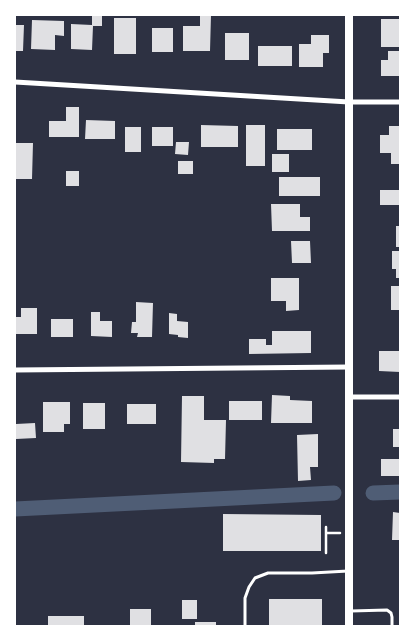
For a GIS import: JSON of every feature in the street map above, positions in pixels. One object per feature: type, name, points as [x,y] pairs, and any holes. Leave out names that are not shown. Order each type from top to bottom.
[{"type":"street","points":[[349,15],[349,626]]},
{"type":"street","points":[[15,82],[349,102],[400,102]]},
{"type":"street","points":[[15,370],[349,367]]},
{"type":"street","points":[[349,397],[400,397]]},
{"type":"lane","points":[[245,626],[245,598],[255,578],[268,573],[312,573],[349,570]]},
{"type":"lane","points":[[349,611],[387,610],[392,617],[392,626]]},
{"type":"path","points":[[326,526],[326,553]]},
{"type":"path","points":[[326,533],[341,533]]},
{"type":"building","points":[[92,15],[102,15],[102,26],[93,26],[92,50],[71,49],[71,24],[92,25]]},
{"type":"building","points":[[200,15],[211,15],[210,51],[183,51],[183,26],[200,26]]},
{"type":"building","points":[[114,18],[136,18],[136,54],[114,54]]},
{"type":"building","points":[[381,19],[400,19],[400,47],[381,47]]},
{"type":"building","points":[[32,20],[64,21],[64,36],[55,35],[55,50],[31,49]]},
{"type":"building","points":[[15,25],[24,25],[23,51],[15,51]]},
{"type":"building","points":[[152,28],[173,28],[173,52],[152,52]]},
{"type":"building","points":[[225,33],[249,33],[249,60],[225,60]]},
{"type":"building","points":[[311,35],[329,35],[329,53],[323,53],[323,67],[299,67],[299,44],[311,44]]},
{"type":"building","points":[[258,46],[292,46],[292,66],[258,66]]},
{"type":"building","points":[[388,51],[400,51],[400,76],[381,76],[381,60],[388,60]]},
{"type":"building","points":[[66,107],[79,107],[79,137],[49,137],[49,121],[66,121]]},
{"type":"building","points":[[86,120],[115,121],[115,139],[85,139]]},
{"type":"building","points":[[201,125],[238,126],[238,147],[201,147]]},
{"type":"building","points":[[246,125],[265,125],[265,166],[246,166]]},
{"type":"building","points":[[389,126],[400,126],[400,164],[391,164],[391,153],[380,153],[380,135],[389,135]]},
{"type":"building","points":[[125,127],[141,127],[141,152],[125,152]]},
{"type":"building","points":[[152,127],[173,127],[173,146],[152,146]]},
{"type":"building","points":[[277,129],[312,129],[312,150],[277,150]]},
{"type":"building","points":[[176,142],[189,142],[188,155],[175,154]]},
{"type":"building","points":[[15,143],[33,143],[32,179],[15,179]]},
{"type":"building","points":[[272,154],[289,154],[289,172],[272,172]]},
{"type":"building","points":[[178,161],[193,161],[193,174],[178,174]]},
{"type":"building","points":[[66,171],[79,171],[79,186],[66,186]]},
{"type":"building","points":[[279,177],[320,177],[320,196],[279,196]]},
{"type":"building","points":[[380,190],[400,190],[400,205],[380,205]]},
{"type":"building","points":[[271,204],[300,204],[300,217],[310,217],[310,231],[272,231]]},
{"type":"building","points":[[396,226],[400,226],[400,247],[396,247]]},
{"type":"building","points":[[291,241],[310,241],[311,263],[292,263]]},
{"type":"building","points":[[392,251],[400,251],[400,278],[396,278],[396,269],[392,269]]},
{"type":"building","points":[[271,278],[299,278],[299,310],[286,311],[286,301],[271,301]]},
{"type":"building","points":[[391,286],[400,286],[400,310],[391,310]]},
{"type":"building","points":[[136,302],[153,303],[152,337],[137,337],[138,333],[131,333],[132,322],[136,322]]},
{"type":"building","points":[[21,308],[37,308],[37,334],[15,334],[15,317],[21,317]]},
{"type":"building","points":[[91,312],[100,312],[100,321],[112,321],[112,337],[91,336]]},
{"type":"building","points":[[169,313],[177,314],[177,321],[188,322],[188,338],[169,334]]},
{"type":"building","points":[[51,319],[73,319],[73,337],[51,337]]},
{"type":"building","points":[[272,331],[311,331],[311,353],[249,354],[249,339],[266,339],[266,345],[272,345]]},
{"type":"building","points":[[379,351],[400,351],[400,372],[379,371]]},
{"type":"building","points":[[272,395],[290,396],[290,400],[312,401],[312,423],[271,423]]},
{"type":"building","points":[[182,396],[204,396],[204,420],[226,420],[225,459],[214,459],[214,463],[181,462]]},
{"type":"building","points":[[229,401],[262,401],[262,420],[229,420]]},
{"type":"building","points":[[43,402],[70,402],[70,424],[64,424],[64,432],[43,432]]},
{"type":"building","points":[[83,403],[105,403],[105,429],[83,429]]},
{"type":"building","points":[[127,404],[156,404],[156,424],[127,424]]},
{"type":"building","points":[[35,423],[36,438],[16,439],[16,424]]},
{"type":"building","points":[[393,429],[400,429],[400,447],[393,447]]},
{"type":"building","points":[[318,434],[318,467],[310,467],[311,480],[298,481],[297,435]]},
{"type":"building","points":[[381,459],[400,459],[400,476],[381,476]]},
{"type":"building","points":[[393,512],[400,513],[400,540],[392,540]]},
{"type":"building","points":[[223,514],[321,515],[321,551],[223,551]]},
{"type":"building","points":[[269,599],[322,599],[322,626],[269,626]]},
{"type":"building","points":[[182,600],[197,600],[197,619],[182,619]]},
{"type":"building","points":[[130,609],[151,609],[151,626],[130,626]]},
{"type":"building","points":[[48,616],[84,616],[84,626],[48,626]]},
{"type":"building","points":[[195,622],[216,622],[216,626],[195,626]]},
{"type":"waterway","points":[[373,493],[400,492]]},
{"type":"waterway","points":[[15,509],[334,493]]}]
